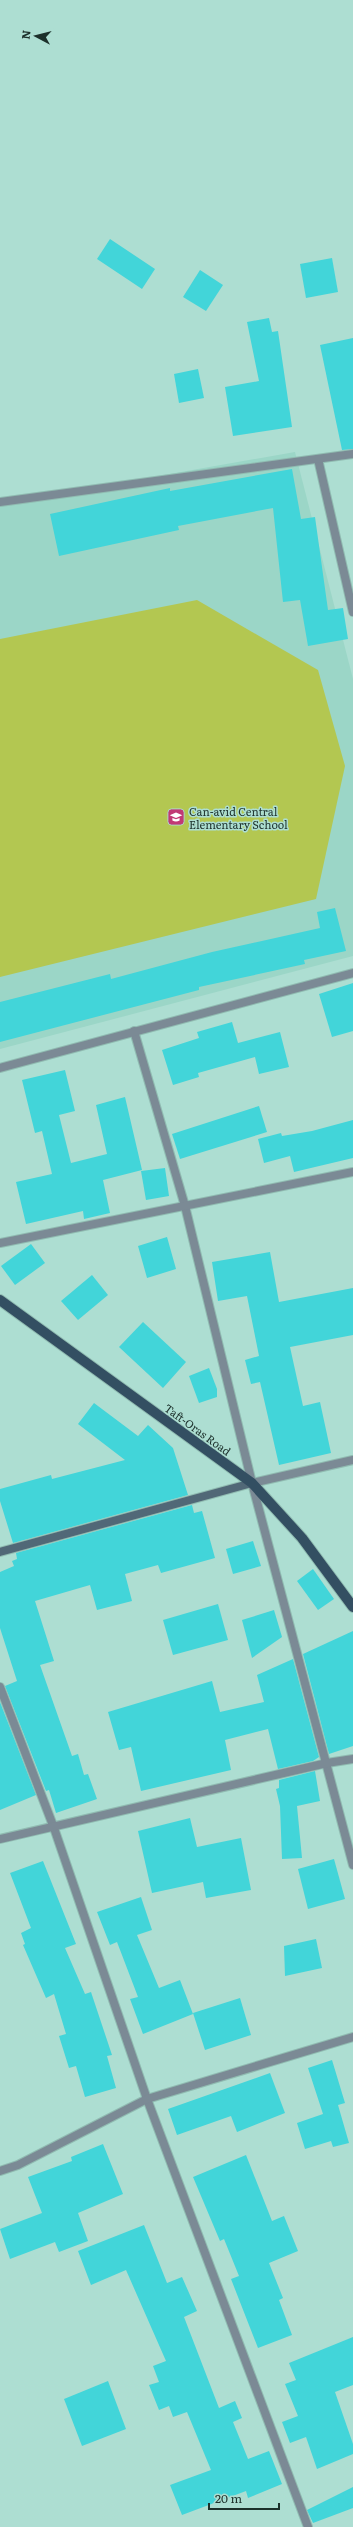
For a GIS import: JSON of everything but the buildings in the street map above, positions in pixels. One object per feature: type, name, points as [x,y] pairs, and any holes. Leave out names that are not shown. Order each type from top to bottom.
[{"type":"main road","name":"Taft-Oras Road","points":[[0,1300],[252,1482],[302,1538],[353,1607]]},
{"type":"street","points":[[0,502],[353,454]]},
{"type":"street","points":[[318,459],[353,612]]},
{"type":"street","points":[[0,1068],[353,973]]},
{"type":"street","points":[[134,1031],[185,1206],[252,1482],[353,1865]]},
{"type":"street","points":[[0,1243],[353,1172]]},
{"type":"street","points":[[0,1552],[252,1482],[353,1460]]},
{"type":"street","points":[[0,1687],[54,1828],[147,2099],[308,2527]]},
{"type":"street","points":[[0,1838],[54,1828],[327,1763],[353,1759]]},
{"type":"street","points":[[0,2171],[18,2165],[147,2099],[353,2037]]},
{"type":"shaded area","name":"Can-avid Central Elementary School","points":[[295,452],[353,679],[353,956],[0,1049],[0,504]]},
{"type":"green space","points":[[197,600],[318,670],[345,766],[316,899],[0,977],[0,639]]},
{"type":"place","name":"Can-avid Central Elementary School","points":[[176,817]]}]
